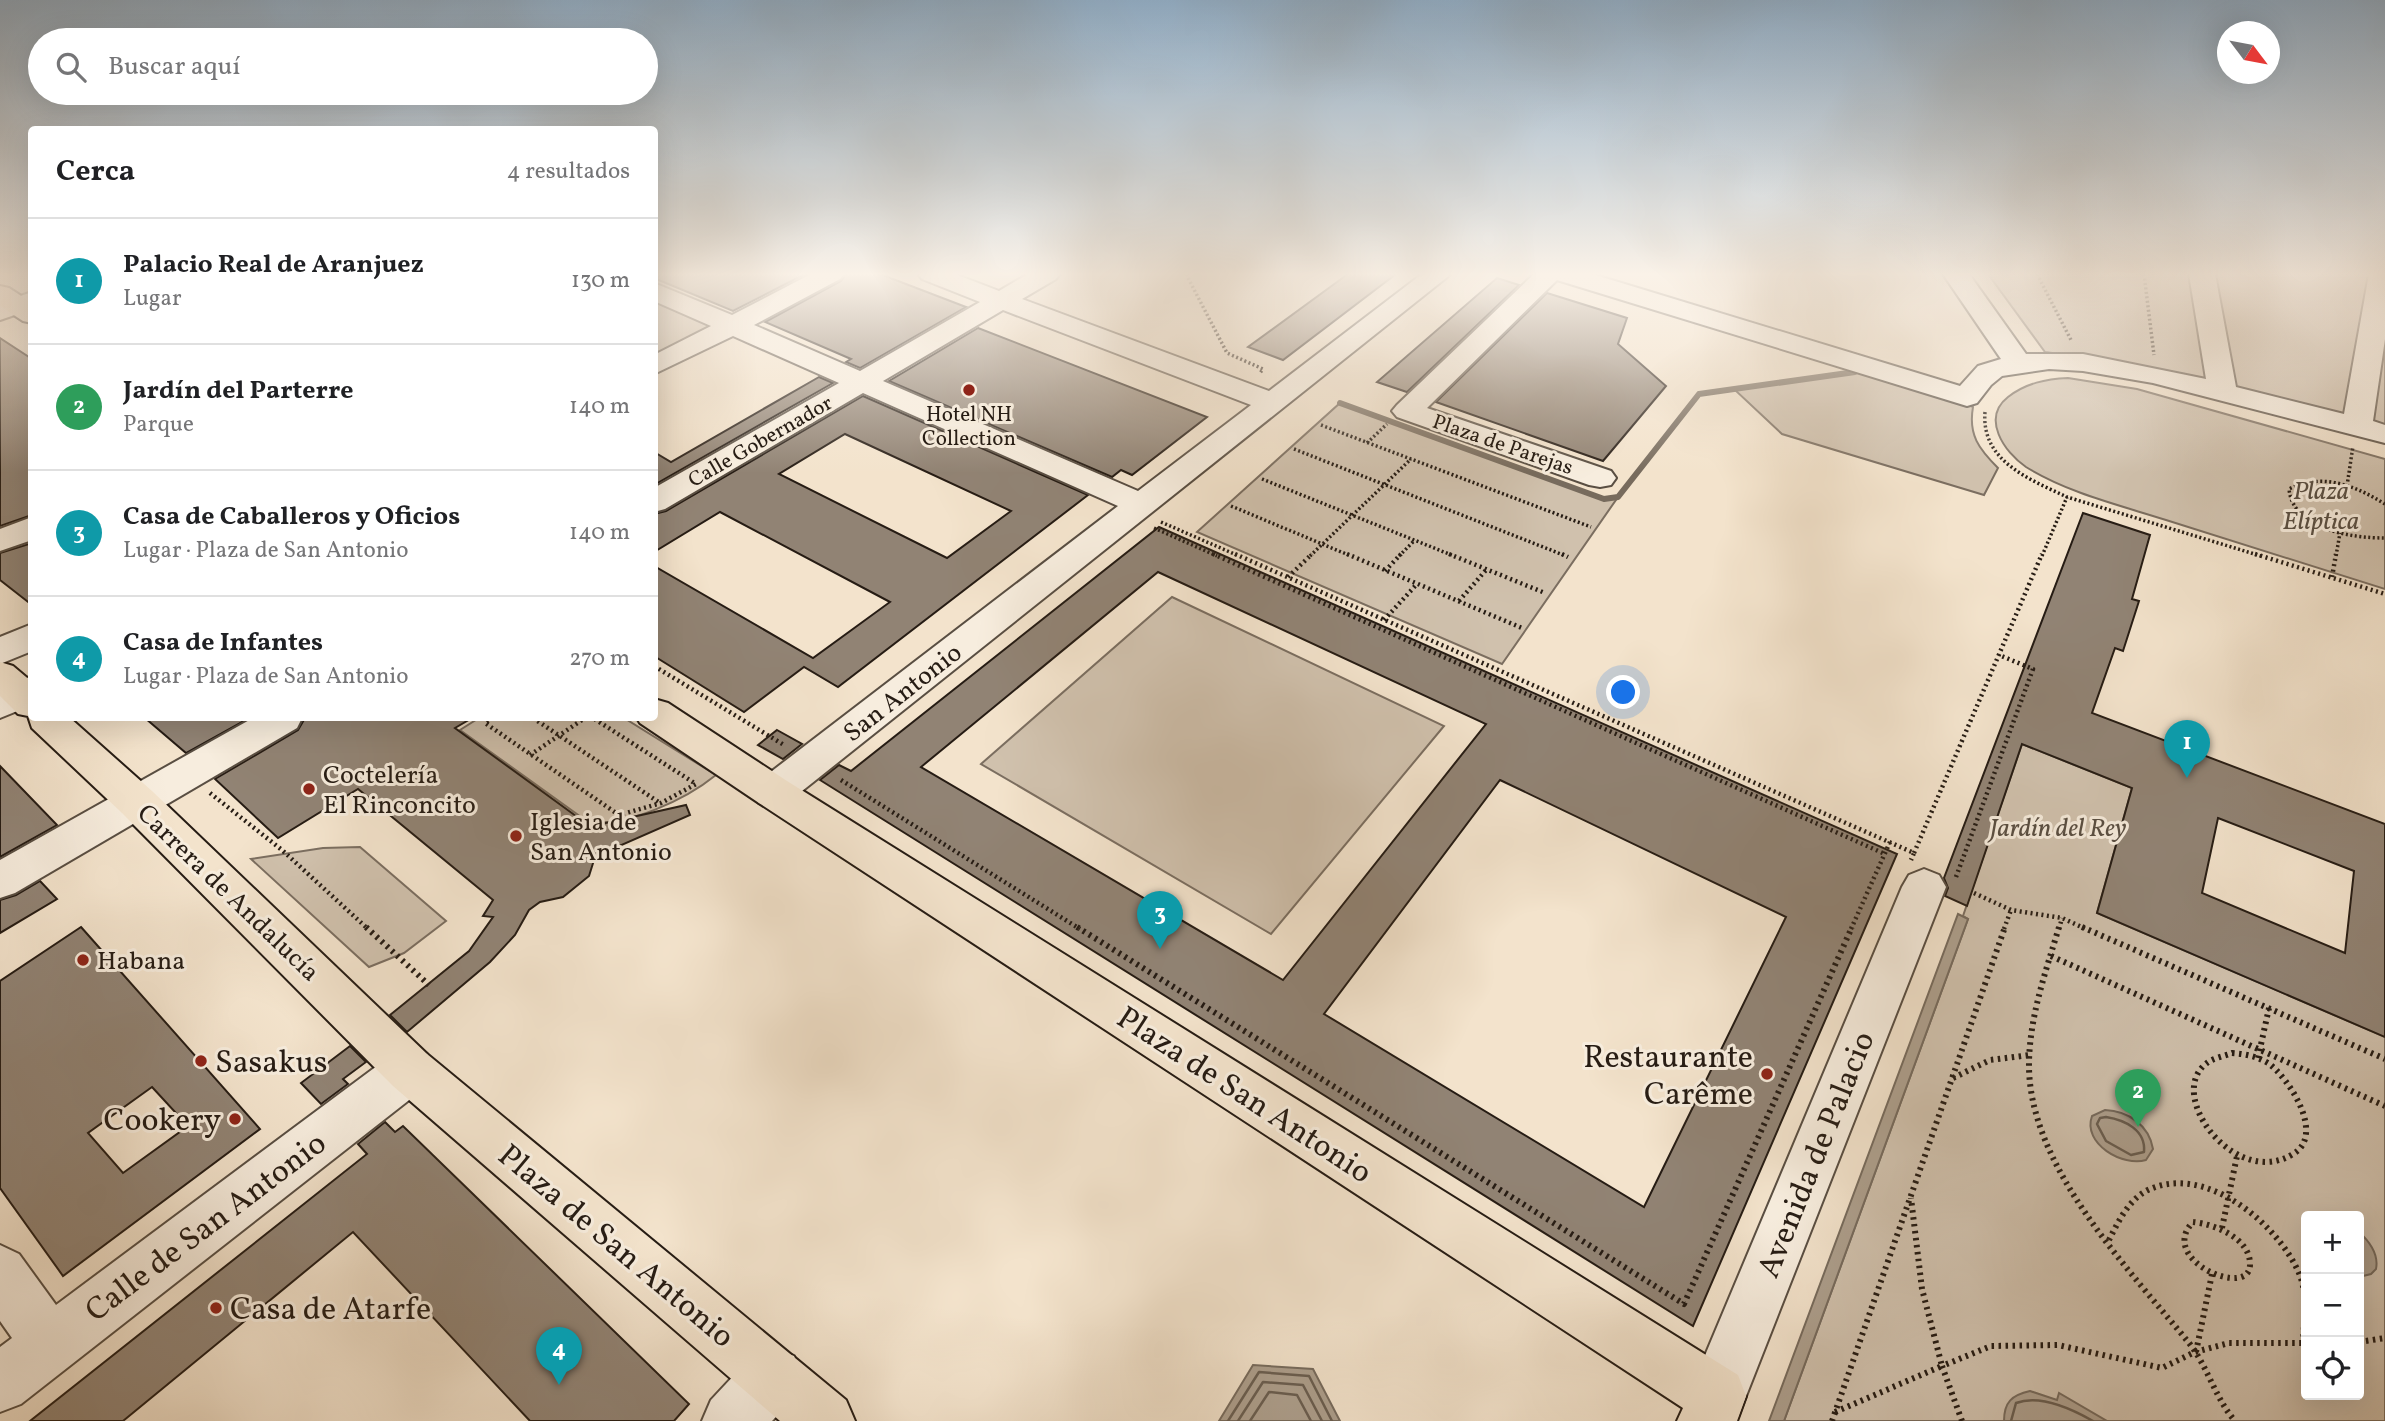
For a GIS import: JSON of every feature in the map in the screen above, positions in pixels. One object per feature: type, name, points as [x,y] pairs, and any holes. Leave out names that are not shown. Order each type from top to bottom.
[{"type":"main road","points":[[658,715],[781,770]]},
{"type":"main road","name":"Carrera de Andalucía","points":[[48,721],[137,802],[410,1070]]},
{"type":"main road","name":"Plaza de San Antonio","points":[[781,770],[1712,1408]]},
{"type":"main road","name":"Plaza de San Antonio","points":[[410,1070],[825,1421]]},
{"type":"street","points":[[658,364],[705,340]]},
{"type":"street","points":[[767,340],[862,381],[1150,517],[1273,403],[1353,340]]},
{"type":"street","name":"Calle Gobernador","points":[[658,500],[933,340]]},
{"type":"street","points":[[1106,340],[1273,403]]},
{"type":"street","points":[[1396,418],[1479,340]]},
{"type":"street","points":[[1782,340],[1968,397],[1976,383],[1992,370],[2019,364],[2083,363],[2157,377],[2385,434]]},
{"type":"street","points":[[2002,340],[2019,364]]},
{"type":"street","points":[[2214,340],[2223,393]]},
{"type":"street","points":[[2357,426],[2371,340]]},
{"type":"street","name":"Plaza de Parejas","points":[[1396,418],[1600,478]]},
{"type":"street","name":"San Antonio","points":[[781,770],[1150,517]]},
{"type":"street","points":[[0,541],[28,529]]},
{"type":"street","points":[[0,652],[28,638]]},
{"type":"street","points":[[0,881],[278,721]]},
{"type":"street","name":"Avenida de Palacio","points":[[1712,1408],[1928,871]]},
{"type":"street","name":"Calle de San Antonio","points":[[0,1383],[410,1070]]},
{"type":"street","points":[[0,1273],[50,1345]]},
{"type":"street","points":[[732,1421],[773,1377]]},
{"type":"path","points":[[1220,340],[1227,353],[1262,369],[1258,376]]},
{"type":"path","points":[[2071,340],[2083,363]]},
{"type":"path","points":[[2152,340],[2157,377]]},
{"type":"path","points":[[1968,397],[1988,404],[1983,423],[1996,454],[2025,477],[2067,497],[2385,594]]},
{"type":"path","points":[[1367,443],[1396,418]]},
{"type":"path","points":[[1321,425],[1591,527]]},
{"type":"path","points":[[2347,486],[2357,426]]},
{"type":"path","points":[[1294,449],[1568,557]]},
{"type":"path","points":[[1287,577],[1411,459]]},
{"type":"path","points":[[1262,479],[1545,593]]},
{"type":"path","points":[[2385,504],[2347,486],[2328,482],[2297,484],[2289,489],[2288,497],[2292,506],[2304,516],[2340,533],[2385,538]]},
{"type":"path","points":[[1928,871],[1999,655],[2067,497]]},
{"type":"path","points":[[1231,506],[1522,628]]},
{"type":"path","points":[[1150,517],[1890,842],[1928,871]]},
{"type":"path","points":[[1150,517],[1885,854]]},
{"type":"path","points":[[2332,577],[2340,533]]},
{"type":"path","points":[[1385,570],[1415,540]]},
{"type":"path","points":[[1459,601],[1486,570]]},
{"type":"path","points":[[1384,620],[1417,584]]},
{"type":"path","points":[[1928,871],[2033,669],[1999,655]]},
{"type":"path","points":[[658,669],[781,770]]},
{"type":"path","points":[[488,721],[485,723],[619,815],[661,803],[696,784],[598,721]]},
{"type":"path","points":[[538,721],[661,803]]},
{"type":"path","points":[[530,755],[580,721]]},
{"type":"path","points":[[841,780],[1684,1304],[1890,842]]},
{"type":"path","points":[[203,787],[282,850],[429,985]]},
{"type":"path","points":[[1974,893],[2011,909],[2062,918],[2385,1059]]},
{"type":"path","points":[[1832,1421],[2011,909]]},
{"type":"path","points":[[2062,918],[2038,997],[2030,1055],[2030,1083],[2039,1119],[2058,1166],[2109,1240],[2196,1352],[2235,1421]]},
{"type":"path","points":[[2051,956],[2385,1106]]},
{"type":"path","points":[[2258,1058],[2269,1008]]},
{"type":"path","points":[[2232,1053],[2258,1058],[2287,1083],[2304,1110],[2305,1132],[2298,1151],[2277,1163],[2255,1163],[2237,1156],[2206,1128],[2193,1098],[2193,1084],[2200,1066],[2214,1055],[2232,1053]]},
{"type":"path","points":[[1953,1077],[1983,1060],[2000,1056],[2030,1055]]},
{"type":"path","points":[[2222,1228],[2237,1156]]},
{"type":"path","points":[[2109,1240],[2126,1209],[2151,1188],[2185,1183],[2228,1198],[2270,1231],[2295,1267],[2303,1288],[2305,1337]]},
{"type":"path","points":[[1911,1197],[1922,1289],[1942,1366],[1962,1421]]},
{"type":"path","points":[[2193,1222],[2211,1223],[2222,1228],[2240,1242],[2249,1260],[2249,1268],[2241,1279],[2222,1278],[2212,1274],[2193,1259],[2187,1250],[2184,1233],[2187,1226],[2193,1222]]},
{"type":"path","points":[[2196,1352],[2212,1274]]},
{"type":"path","points":[[2364,1341],[2385,1338]]},
{"type":"path","points":[[1835,1412],[1992,1346],[2059,1345],[2162,1368],[2196,1352],[2229,1343],[2301,1342]]},
{"type":"green space","points":[[658,340],[696,340],[658,360]]},
{"type":"green space","points":[[2036,340],[2385,340],[2385,425],[2216,383],[2045,352]]},
{"type":"green space","points":[[1863,371],[1973,407],[1974,434],[1985,454],[1998,468],[1984,495],[1782,434],[1735,390]]},
{"type":"green space","name":"Plaza Elíptica","points":[[2068,378],[2137,389],[2385,459],[2385,589],[2094,498],[2026,467],[2010,453],[1999,434],[1996,415],[2000,405],[2015,392],[2029,385]]},
{"type":"green space","points":[[1340,403],[1592,495],[1604,499],[1618,497],[1502,664],[1197,532]]},
{"type":"green space","points":[[1172,597],[1444,726],[1271,934],[981,764]]},
{"type":"green space","points":[[474,721],[629,721],[716,775],[689,793],[656,809],[621,820],[588,822],[460,730]]},
{"type":"green space","name":"Jardín del Rey","points":[[2022,744],[2132,788],[2097,913],[2385,1037],[2385,1421],[1784,1421],[1968,919],[1963,916]]},
{"type":"green space","points":[[360,847],[446,921],[404,953],[369,967],[251,859],[323,848]]},
{"type":"water","points":[[1958,914],[1968,919],[1784,1421],[1769,1421]]},
{"type":"water","points":[[2105,1110],[2129,1116],[2142,1126],[2153,1149],[2146,1160],[2116,1157],[2099,1144],[2093,1136],[2092,1116]]},
{"type":"water","points":[[2364,1237],[2376,1258],[2376,1269],[2364,1276]]},
{"type":"water","points":[[1253,1365],[1313,1369],[1340,1421],[1219,1421]]},
{"type":"water","points":[[2030,1391],[2057,1400],[2059,1393],[2107,1421],[2004,1421],[2010,1400]]},
{"type":"building","points":[[0,340],[4,340],[28,356],[28,516],[0,526]]},
{"type":"building","points":[[808,340],[908,340],[860,368],[846,362],[851,359]]},
{"type":"building","name":"Hotel NH Collection","points":[[957,340],[1010,340],[1207,417],[1132,475],[1121,470],[1112,477],[889,381]]},
{"type":"building","points":[[1257,340],[1309,340],[1283,360],[1248,347]]},
{"type":"building","points":[[1425,340],[1461,340],[1407,392],[1377,382]]},
{"type":"building","points":[[1499,340],[1619,340],[1618,344],[1666,386],[1603,461],[1436,402]]},
{"type":"building","points":[[819,377],[833,383],[658,483],[658,454],[671,462]]},
{"type":"building","points":[[863,396],[1088,495],[838,687],[804,667],[744,712],[658,658],[658,568],[813,658],[890,602],[720,512],[658,550],[658,513],[666,511]],"holes":[[[845,434],[1011,511],[947,558],[779,474]]]},
{"type":"building","points":[[2083,513],[2150,535],[2132,599],[2139,601],[2123,651],[2115,648],[2092,713],[2385,824],[2385,1037],[2097,913],[2132,788],[2022,744],[1967,906],[1945,896],[1948,888],[1944,878]],"holes":[[[2218,818],[2354,871],[2345,953],[2202,893]]]},
{"type":"building","points":[[1159,527],[1897,854],[1693,1326],[820,780],[839,765],[851,771]],"holes":[[[1158,572],[1486,724],[1283,980],[921,767]],[[1500,780],[1786,917],[1644,1207],[1324,1014]]]},
{"type":"building","points":[[28,544],[28,602],[0,580],[0,553]]},
{"type":"building","points":[[149,721],[244,721],[186,753]]},
{"type":"building","points":[[303,721],[467,721],[455,728],[587,824],[597,825],[686,805],[690,815],[603,853],[594,860],[589,876],[563,897],[540,902],[529,910],[515,935],[490,962],[407,1032],[390,1015],[469,951],[493,917],[483,916],[493,900],[358,789],[278,838],[215,779],[298,730]]},
{"type":"building","points":[[777,730],[802,744],[783,759],[758,745]]},
{"type":"building","points":[[0,766],[57,825],[0,857]]},
{"type":"building","points":[[40,881],[57,899],[0,933],[0,900],[16,895]]},
{"type":"building","points":[[81,927],[260,1129],[63,1276],[0,1188],[0,981]],"holes":[[[152,1087],[188,1126],[123,1173],[88,1133]]]},
{"type":"building","points":[[350,1046],[366,1062],[343,1079],[348,1084],[321,1104],[301,1083]]},
{"type":"building","points":[[385,1122],[395,1132],[403,1126],[689,1404],[674,1421],[530,1421],[353,1232],[123,1421],[30,1421],[367,1154],[358,1144]]},
{"type":"waterway","points":[[1340,403],[1604,499],[1618,497],[1699,394],[1855,372]]},
{"type":"place","name":"Hotel NH Collection","points":[[969,390]]},
{"type":"place","name":"Palacio Real de Aranjuez","points":[[2187,778]]},
{"type":"place","name":"Coctelería El Rinconcito","points":[[309,789]]},
{"type":"place","name":"Iglesia de San Antonio","points":[[516,836]]},
{"type":"place","name":"Casa de Caballeros y Oficios","points":[[1160,949]]},
{"type":"place","name":"Habana","points":[[83,960]]},
{"type":"place","name":"Sasakus","points":[[201,1061]]},
{"type":"place","name":"Restaurante Carême","points":[[1767,1074]]},
{"type":"place","name":"Cookery","points":[[235,1119]]},
{"type":"place","name":"Jardín del Parterre","points":[[2138,1127]]},
{"type":"place","name":"Casa de Atarfe","points":[[216,1308]]},
{"type":"place","name":"Casa de Infantes","points":[[559,1385]]}]
